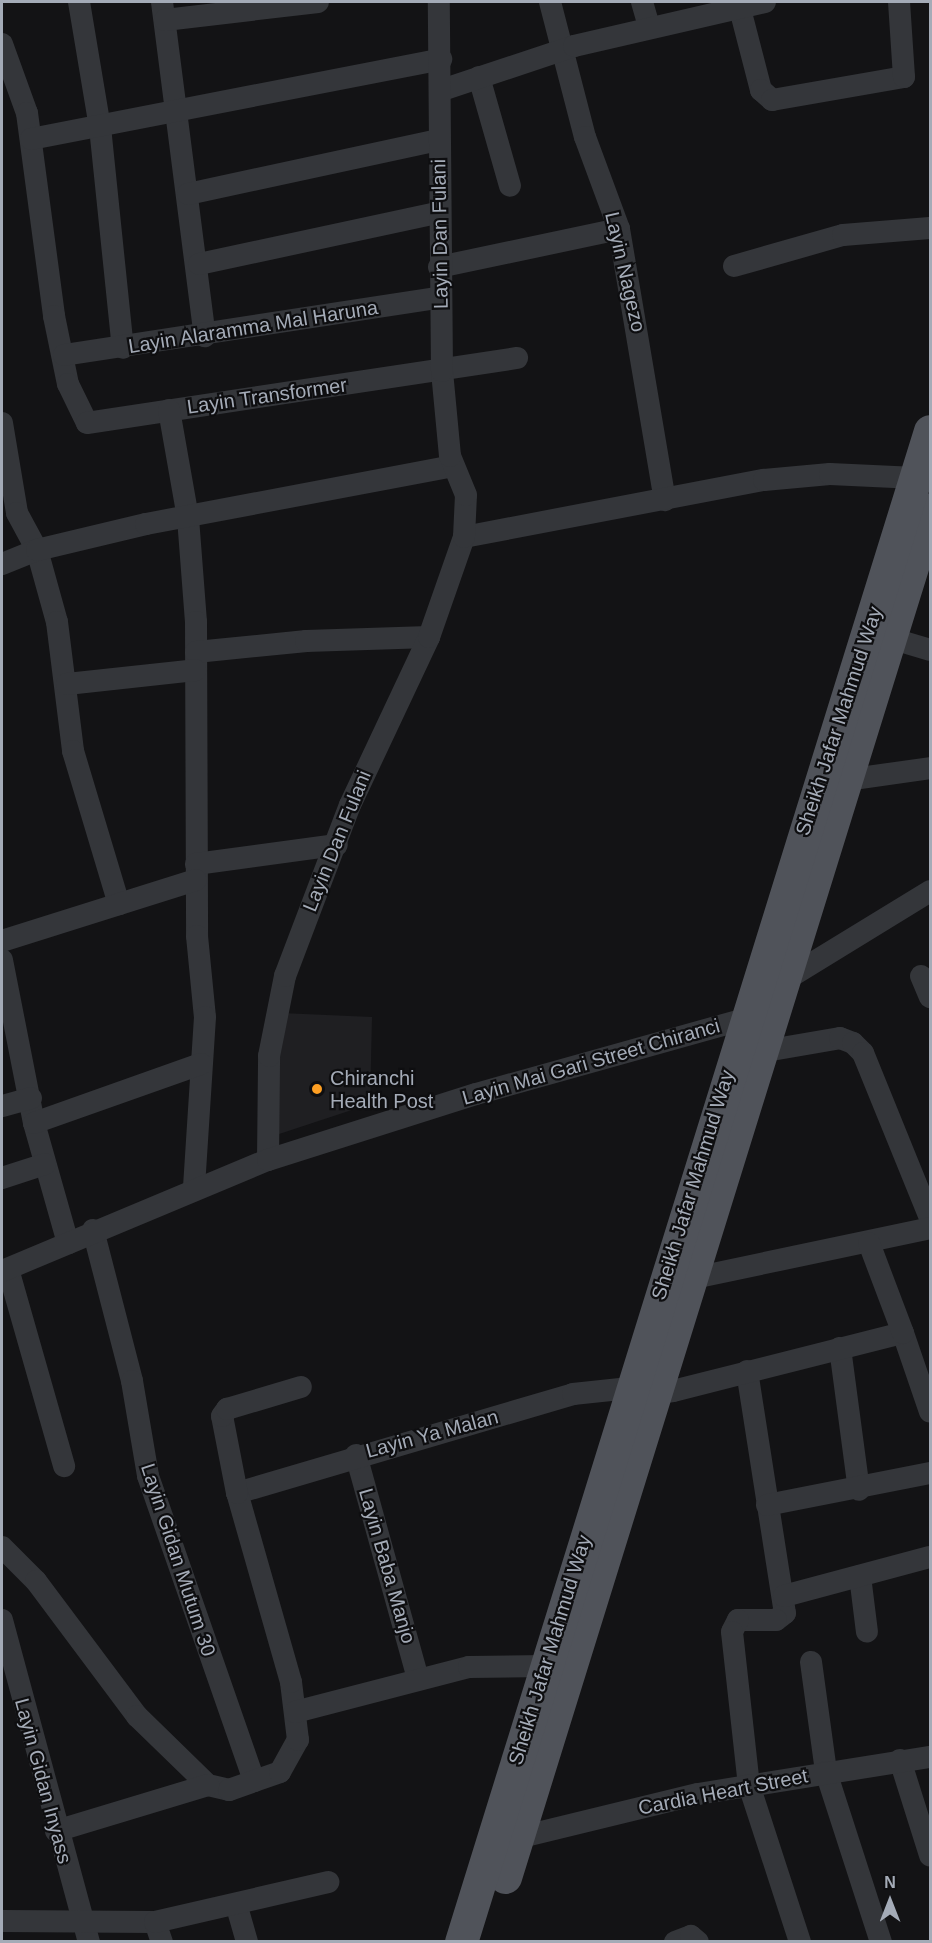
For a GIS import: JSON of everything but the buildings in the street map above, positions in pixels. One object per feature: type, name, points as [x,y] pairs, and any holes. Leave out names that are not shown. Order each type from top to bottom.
[{"type":"main road","name":"Sheikh Jafar Mahmud Way","points":[[485,1941],[517,1838],[744,1019],[930,430]]},
{"type":"main road","name":"Sheikh Jafar Mahmud Way","points":[[461,1941],[546,1666],[642,1391],[689,1279],[930,509]]},
{"type":"street","points":[[79,2],[100,127],[123,348]]},
{"type":"street","points":[[205,336],[188,194],[171,110],[163,11],[318,2]]},
{"type":"street","name":"Layin Dan Fulani","points":[[268,1160],[269,1056],[279,998],[336,845],[429,637],[464,537],[466,495],[453,466],[442,371],[437,213],[438,140],[442,90],[439,2]]},
{"type":"street","name":"Layin Nagezo","points":[[550,2],[561,50],[619,229],[665,500]]},
{"type":"street","points":[[642,2],[649,26]]},
{"type":"street","points":[[442,90],[561,50],[649,26],[739,5],[765,2]]},
{"type":"street","points":[[739,5],[763,98],[772,100],[904,77],[899,2]]},
{"type":"street","points":[[2,45],[10,89],[31,139],[64,355]]},
{"type":"street","points":[[31,139],[441,59]]},
{"type":"street","points":[[479,77],[510,186]]},
{"type":"street","points":[[188,194],[438,140]]},
{"type":"street","points":[[198,264],[437,213]]},
{"type":"street","points":[[734,266],[843,235],[930,228]]},
{"type":"street","points":[[439,267],[619,229]]},
{"type":"street","name":"Layin Alaramma Mal Haruna","points":[[64,355],[205,336],[441,297]]},
{"type":"street","name":"Layin Transformer","points":[[64,355],[68,384],[84,420],[93,423],[517,358]]},
{"type":"street","points":[[169,410],[188,518],[196,661],[196,872],[205,1017],[194,1188]]},
{"type":"street","points":[[2,423],[17,513],[37,550],[57,622],[67,684],[73,751],[119,904]]},
{"type":"street","points":[[2,564],[37,550],[453,466]]},
{"type":"street","points":[[464,537],[810,476],[916,478]]},
{"type":"street","points":[[67,684],[196,661],[429,637]]},
{"type":"street","points":[[890,638],[930,650]]},
{"type":"street","points":[[846,780],[930,768]]},
{"type":"street","points":[[68,1243],[34,1123],[2,942],[119,904],[196,872],[336,845]]},
{"type":"street","points":[[780,983],[930,891]]},
{"type":"street","points":[[921,976],[930,997]]},
{"type":"street","name":"Layin Mai Gari Street Chiranci","points":[[5,1270],[93,1230],[268,1160],[476,1094],[744,1019]]},
{"type":"street","points":[[759,1052],[840,1038],[853,1043],[863,1053],[930,1218]]},
{"type":"street","points":[[34,1123],[201,1064]]},
{"type":"street","points":[[2,1106],[31,1098]]},
{"type":"street","points":[[2,1178],[45,1164]]},
{"type":"street","points":[[689,1279],[869,1243],[930,1228]]},
{"type":"street","name":"Layin Gidan Mutum 30","points":[[93,1230],[132,1381],[148,1476],[254,1781]]},
{"type":"street","points":[[869,1243],[930,1412]]},
{"type":"street","points":[[5,1270],[64,1466]]},
{"type":"street","name":"Layin Ya Malan","points":[[237,1493],[356,1455],[573,1394],[642,1391],[747,1371],[903,1333]]},
{"type":"street","points":[[840,1348],[859,1490]]},
{"type":"street","points":[[747,1371],[767,1505],[784,1596],[781,1618],[733,1624],[748,1785],[800,1941]]},
{"type":"street","points":[[56,1831],[208,1785],[229,1790],[280,1772],[293,1755],[295,1712],[237,1493],[222,1416],[227,1409],[301,1387]]},
{"type":"street","name":"Layin Baba Manjo","points":[[356,1455],[418,1678]]},
{"type":"street","points":[[767,1505],[859,1490],[930,1473]]},
{"type":"street","points":[[2,1547],[36,1581],[137,1716],[208,1785]]},
{"type":"street","points":[[784,1596],[930,1557]]},
{"type":"street","points":[[860,1576],[867,1632]]},
{"type":"street","name":"Layin Gidan Inyass","points":[[3,1633],[85,1931]]},
{"type":"street","points":[[811,1662],[826,1772],[881,1941]]},
{"type":"street","points":[[295,1712],[418,1678],[470,1667],[546,1666]]},
{"type":"street","name":"Cardia Heart Street","points":[[517,1838],[748,1785],[930,1757]]},
{"type":"street","points":[[900,1760],[930,1855]]},
{"type":"street","points":[[2,1921],[85,1931],[158,1932],[328,1882]]},
{"type":"street","points":[[237,1907],[247,1941]]},
{"type":"street","points":[[675,1941],[691,1936],[698,1941]]},
{"type":"shaded area","name":"Chiranchi Health Post","points":[[281,1013],[372,1017],[370,1104],[264,1139]]},
{"type":"place","name":"Chiranchi Health Post","points":[[317,1089]]}]
